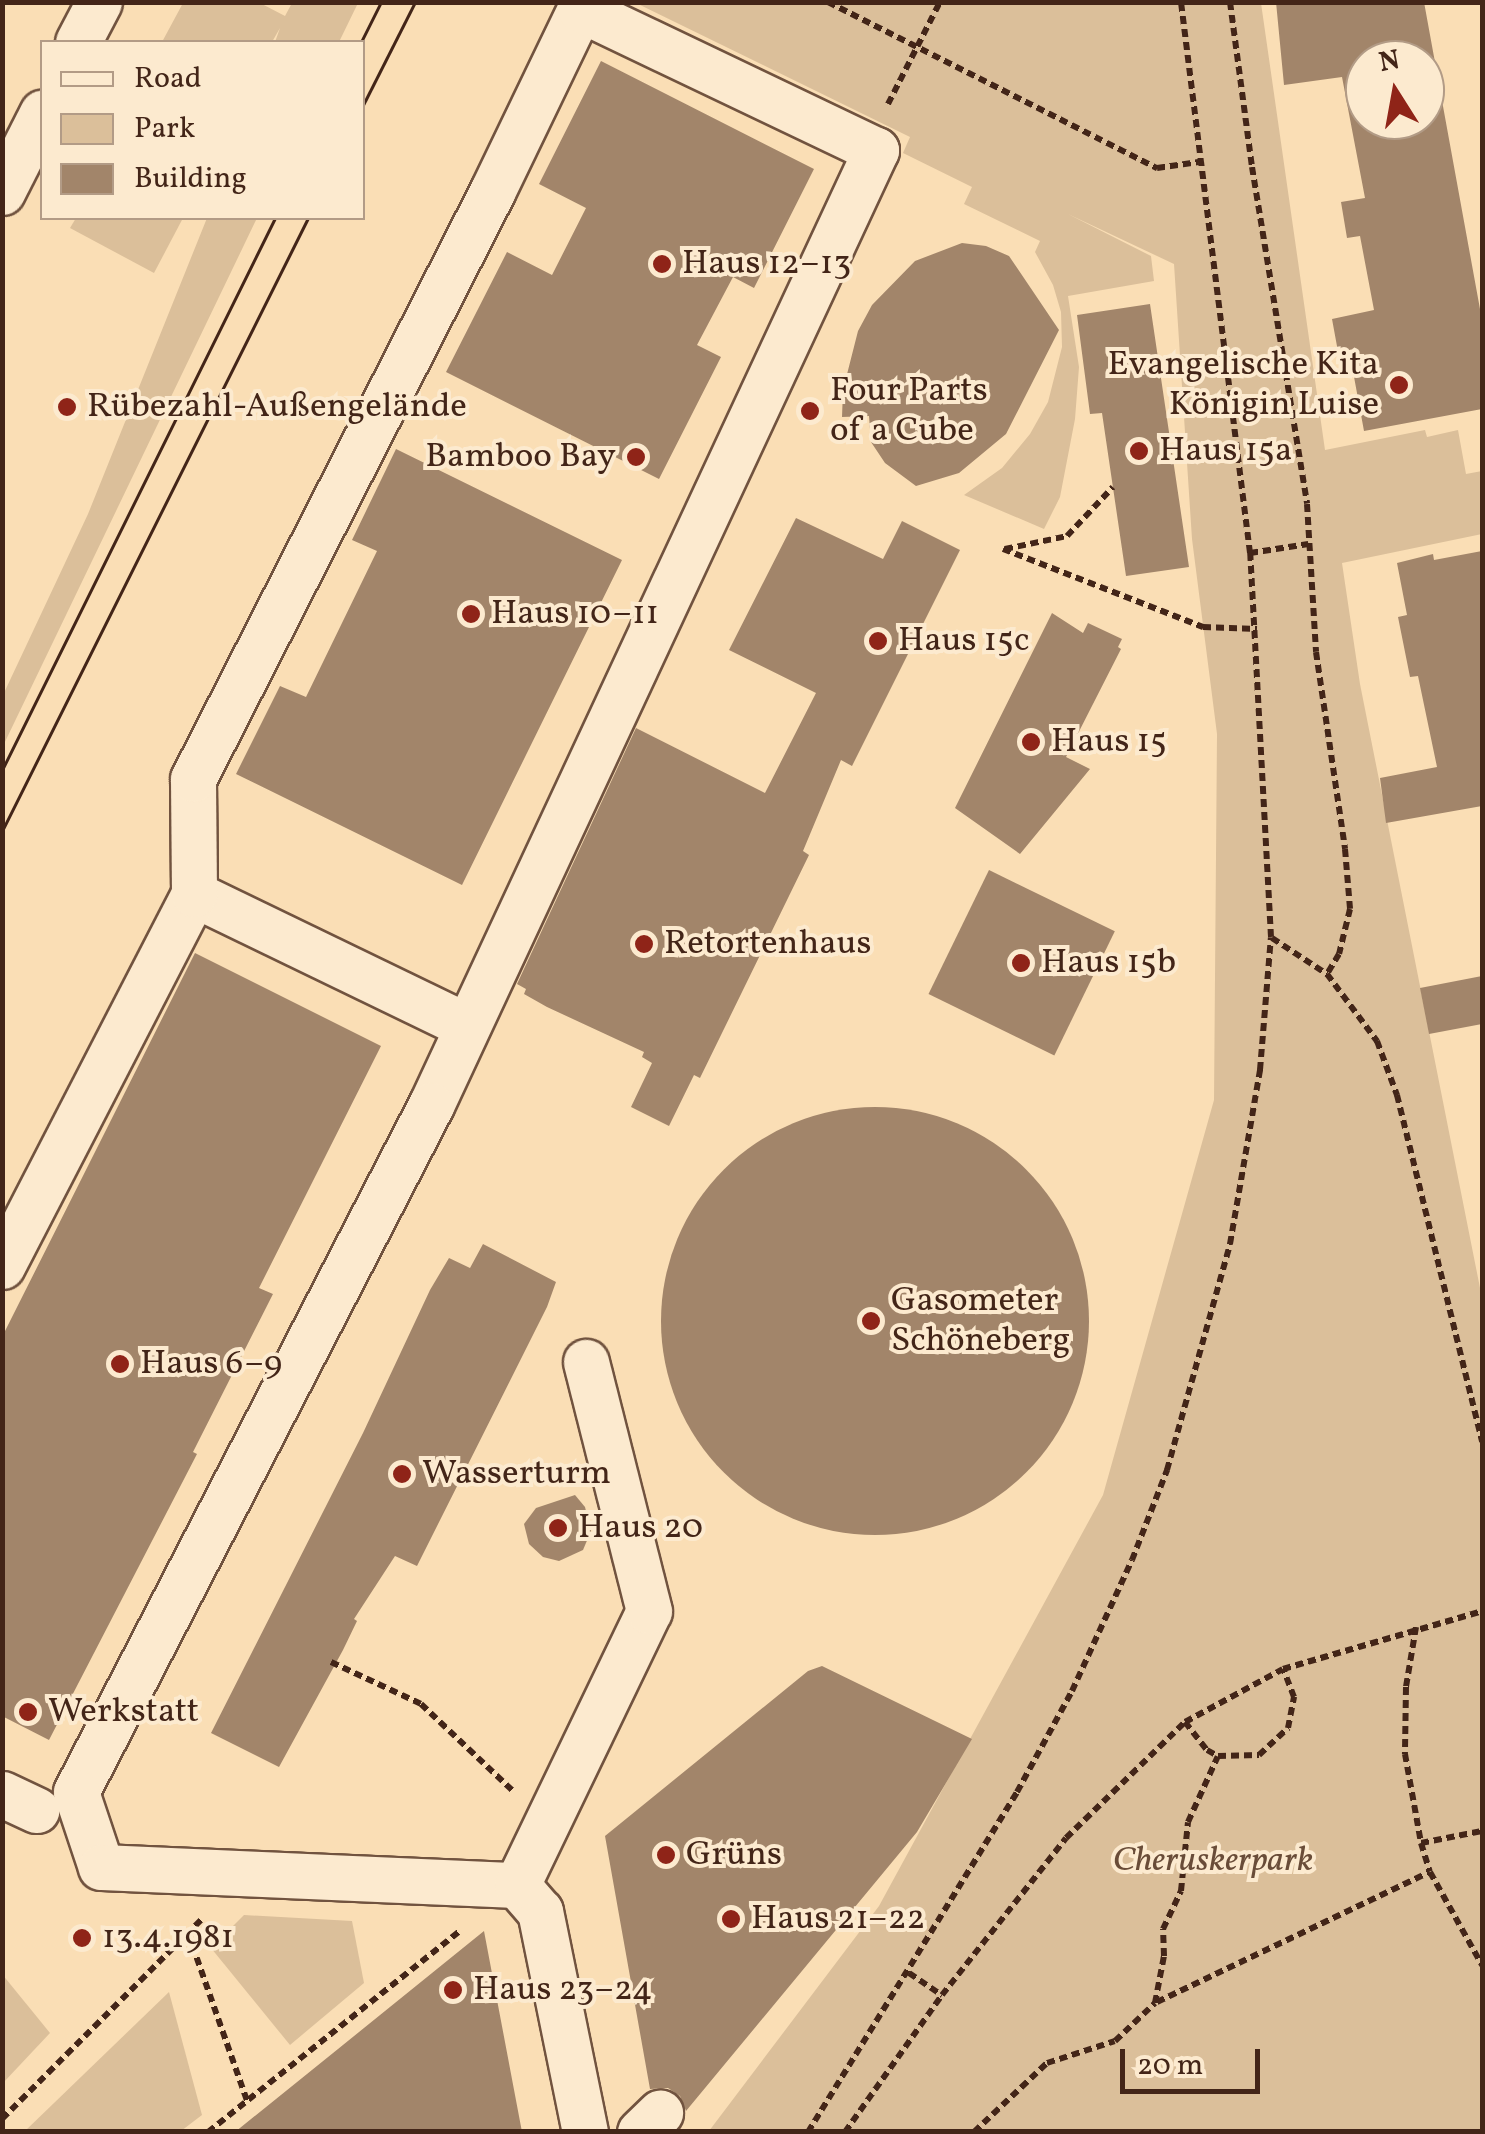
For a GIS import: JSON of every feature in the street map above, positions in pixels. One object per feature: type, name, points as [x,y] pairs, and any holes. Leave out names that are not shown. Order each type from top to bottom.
[{"type":"street","points":[[79,40],[99,2]]},
{"type":"street","points":[[2,1266],[194,894],[194,779],[492,192],[580,9],[876,150],[431,1105],[76,1792],[101,1866],[517,1885],[540,1911],[584,2132]]},
{"type":"street","points":[[2,192],[40,117]]},
{"type":"street","points":[[194,894],[467,1026]]},
{"type":"street","points":[[517,1885],[649,1611],[586,1362]]},
{"type":"path","points":[[828,2],[1157,168],[1200,162]]},
{"type":"path","points":[[887,108],[940,2]]},
{"type":"path","points":[[808,2132],[909,1973],[1072,1691],[1132,1560],[1167,1470],[1230,1244],[1260,1070],[1272,937],[1250,553],[1181,2]]},
{"type":"path","points":[[1230,2],[1254,185],[1308,504],[1318,668],[1350,909],[1339,954],[1326,974]]},
{"type":"path","points":[[1112,487],[1068,536],[1004,549],[1203,627],[1256,629]]},
{"type":"path","points":[[1250,553],[1308,544]]},
{"type":"path","points":[[1272,937],[1326,974],[1377,1041],[1398,1095],[1482,1442]]},
{"type":"path","points":[[845,2132],[942,1995],[1066,1838],[1184,1722],[1283,1669],[1416,1627],[1482,1611]]},
{"type":"path","points":[[1416,1627],[1406,1687],[1405,1754],[1421,1843],[1430,1872],[1482,1965]]},
{"type":"path","points":[[331,1662],[421,1704],[547,1823]]},
{"type":"path","points":[[1184,1722],[1207,1750],[1218,1756],[1259,1755],[1282,1738],[1294,1708],[1292,1687],[1283,1669]]},
{"type":"path","points":[[1156,2002],[1164,1956],[1163,1929],[1181,1891],[1188,1822],[1218,1756]]},
{"type":"path","points":[[1421,1843],[1482,1831]]},
{"type":"path","points":[[974,2132],[1046,2063],[1114,2041],[1156,2002],[1430,1872]]},
{"type":"path","points":[[2,2120],[248,1873]]},
{"type":"path","points":[[208,2132],[517,1885]]},
{"type":"path","points":[[188,1933],[246,2101]]},
{"type":"path","points":[[909,1973],[942,1995]]},
{"type":"green space","points":[[183,3],[260,3],[285,16],[292,3],[358,3],[340,40],[276,40],[280,28],[273,40],[163,40]]},
{"type":"green space","name":"Cheruskerpark","points":[[636,3],[1261,3],[1325,450],[1425,430],[1427,437],[1458,430],[1466,474],[1482,471],[1482,534],[1342,563],[1360,684],[1482,1298],[1482,2131],[709,2131],[879,1906],[1103,1495],[1214,1100],[1217,734],[1192,539],[1174,264],[1068,214],[1151,256],[1154,281],[1068,296],[1079,367],[1075,419],[1060,497],[1044,529],[964,495],[1002,468],[1030,434],[1048,402],[1062,347],[1061,312],[1053,285],[1035,252],[1040,241],[964,204],[972,187],[903,153],[910,137]]},
{"type":"green space","points":[[75,220],[182,220],[154,273],[70,228]]},
{"type":"green space","points":[[206,220],[256,220],[3,746],[3,695],[88,514]]},
{"type":"green space","points":[[244,1915],[352,1921],[364,1983],[290,2045],[211,1948]]},
{"type":"green space","points":[[2,1974],[50,2033],[3,2083],[2,2083]]},
{"type":"green space","points":[[169,1992],[202,2115],[181,2131],[25,2131]]},
{"type":"building","points":[[1276,2],[1424,2],[1431,40],[1345,40],[1345,93],[1342,77],[1284,85]]},
{"type":"building","name":"Haus 12–13","points":[[601,61],[814,169],[754,288],[733,277],[697,345],[721,357],[659,479],[446,372],[507,252],[552,275],[586,208],[539,184]]},
{"type":"building","points":[[1445,117],[1482,320],[1482,409],[1364,431],[1352,366],[1341,368],[1332,319],[1374,310],[1360,236],[1347,238],[1341,202],[1365,198],[1354,140],[1445,140]]},
{"type":"building","points":[[962,243],[986,246],[1009,256],[1059,330],[1006,434],[959,473],[916,486],[885,463],[871,442],[869,416],[842,417],[843,390],[858,331],[872,305],[915,261]]},
{"type":"building","name":"Haus 15a","points":[[1150,304],[1189,567],[1126,576],[1102,413],[1090,414],[1077,315]]},
{"type":"building","name":"Haus 10–11","points":[[396,449],[622,560],[462,885],[236,774],[280,686],[306,697],[377,551],[352,540]]},
{"type":"building","name":"Retortenhaus","points":[[796,518],[883,559],[902,521],[960,550],[852,766],[841,760],[803,851],[809,855],[700,1078],[694,1075],[669,1126],[631,1107],[652,1063],[642,1057],[644,1052],[547,1007],[524,994],[526,989],[517,984],[636,728],[765,793],[816,693],[729,650]]},
{"type":"building","points":[[1482,551],[1482,806],[1386,823],[1380,778],[1437,767],[1418,676],[1410,677],[1398,617],[1407,615],[1397,563],[1433,554],[1434,560]]},
{"type":"building","name":"Haus 15","points":[[1052,613],[1083,633],[1088,623],[1122,639],[1118,647],[1121,649],[1066,757],[1090,769],[1020,854],[955,808]]},
{"type":"building","name":"Haus 15b","points":[[989,870],[1115,931],[1054,1055],[929,994]]},
{"type":"building","name":"Haus 6–9","points":[[195,953],[381,1046],[259,1288],[273,1294],[193,1452],[197,1454],[49,1740],[2,1716],[2,1337]]},
{"type":"building","points":[[1482,976],[1482,1024],[1429,1034],[1420,988]]},
{"type":"building","name":"Gasometer Schöneberg","points":[[875,1107],[917,1111],[957,1124],[994,1143],[1026,1170],[1053,1202],[1072,1239],[1085,1279],[1089,1321],[1085,1363],[1072,1403],[1053,1440],[1026,1472],[994,1499],[957,1518],[917,1531],[875,1535],[833,1531],[793,1518],[756,1499],[724,1472],[697,1440],[678,1403],[665,1363],[661,1321],[665,1279],[678,1239],[697,1202],[724,1170],[756,1143],[793,1124],[833,1111]]},
{"type":"building","name":"Wasserturm","points":[[483,1244],[556,1282],[547,1307],[417,1566],[395,1556],[354,1619],[357,1621],[343,1650],[279,1767],[211,1733],[363,1433],[430,1290],[449,1258],[470,1268]]},
{"type":"building","name":"Haus 20","points":[[575,1495],[585,1507],[591,1531],[583,1550],[559,1561],[543,1557],[529,1544],[524,1524],[536,1508]]},
{"type":"building","name":"Haus 21–22","points":[[822,1666],[972,1739],[917,1832],[686,2111],[680,2096],[668,2088],[650,2089],[605,1836],[808,1671]]},
{"type":"building","name":"Haus 23–24","points":[[484,1931],[522,2132],[235,2132],[338,2049]]},
{"type":"tram line","points":[[362,40],[381,2]]},
{"type":"tram line","points":[[365,101],[415,2]]},
{"type":"tram line","points":[[2,770],[274,220]]},
{"type":"tram line","points":[[2,831],[307,220]]},
{"type":"place","name":"Haus 12–13","points":[[662,264]]},
{"type":"place","name":"Evangelische Kita Königin Luise","points":[[1399,385]]},
{"type":"place","name":"Rübezahl-Außengelände","points":[[67,407]]},
{"type":"place","name":"Four Parts of a Cube","points":[[810,411]]},
{"type":"place","name":"Haus 15a","points":[[1139,451]]},
{"type":"place","name":"Bamboo Bay","points":[[636,457]]},
{"type":"place","name":"Haus 10–11","points":[[471,614]]},
{"type":"place","name":"Haus 15c","points":[[878,641]]},
{"type":"place","name":"Haus 15","points":[[1031,742]]},
{"type":"place","name":"Retortenhaus","points":[[644,944]]},
{"type":"place","name":"Haus 15b","points":[[1021,963]]},
{"type":"place","name":"Gasometer Schöneberg","points":[[871,1321]]},
{"type":"place","name":"Haus 6–9","points":[[120,1364]]},
{"type":"place","name":"Wasserturm","points":[[402,1474]]},
{"type":"place","name":"Haus 20","points":[[558,1528]]},
{"type":"place","name":"Werkstatt","points":[[28,1712]]},
{"type":"place","name":"Grüns","points":[[666,1855]]},
{"type":"place","name":"Haus 21–22","points":[[731,1919]]},
{"type":"place","name":"13.4.1981","points":[[82,1938]]},
{"type":"place","name":"Haus 23–24","points":[[453,1990]]}]
